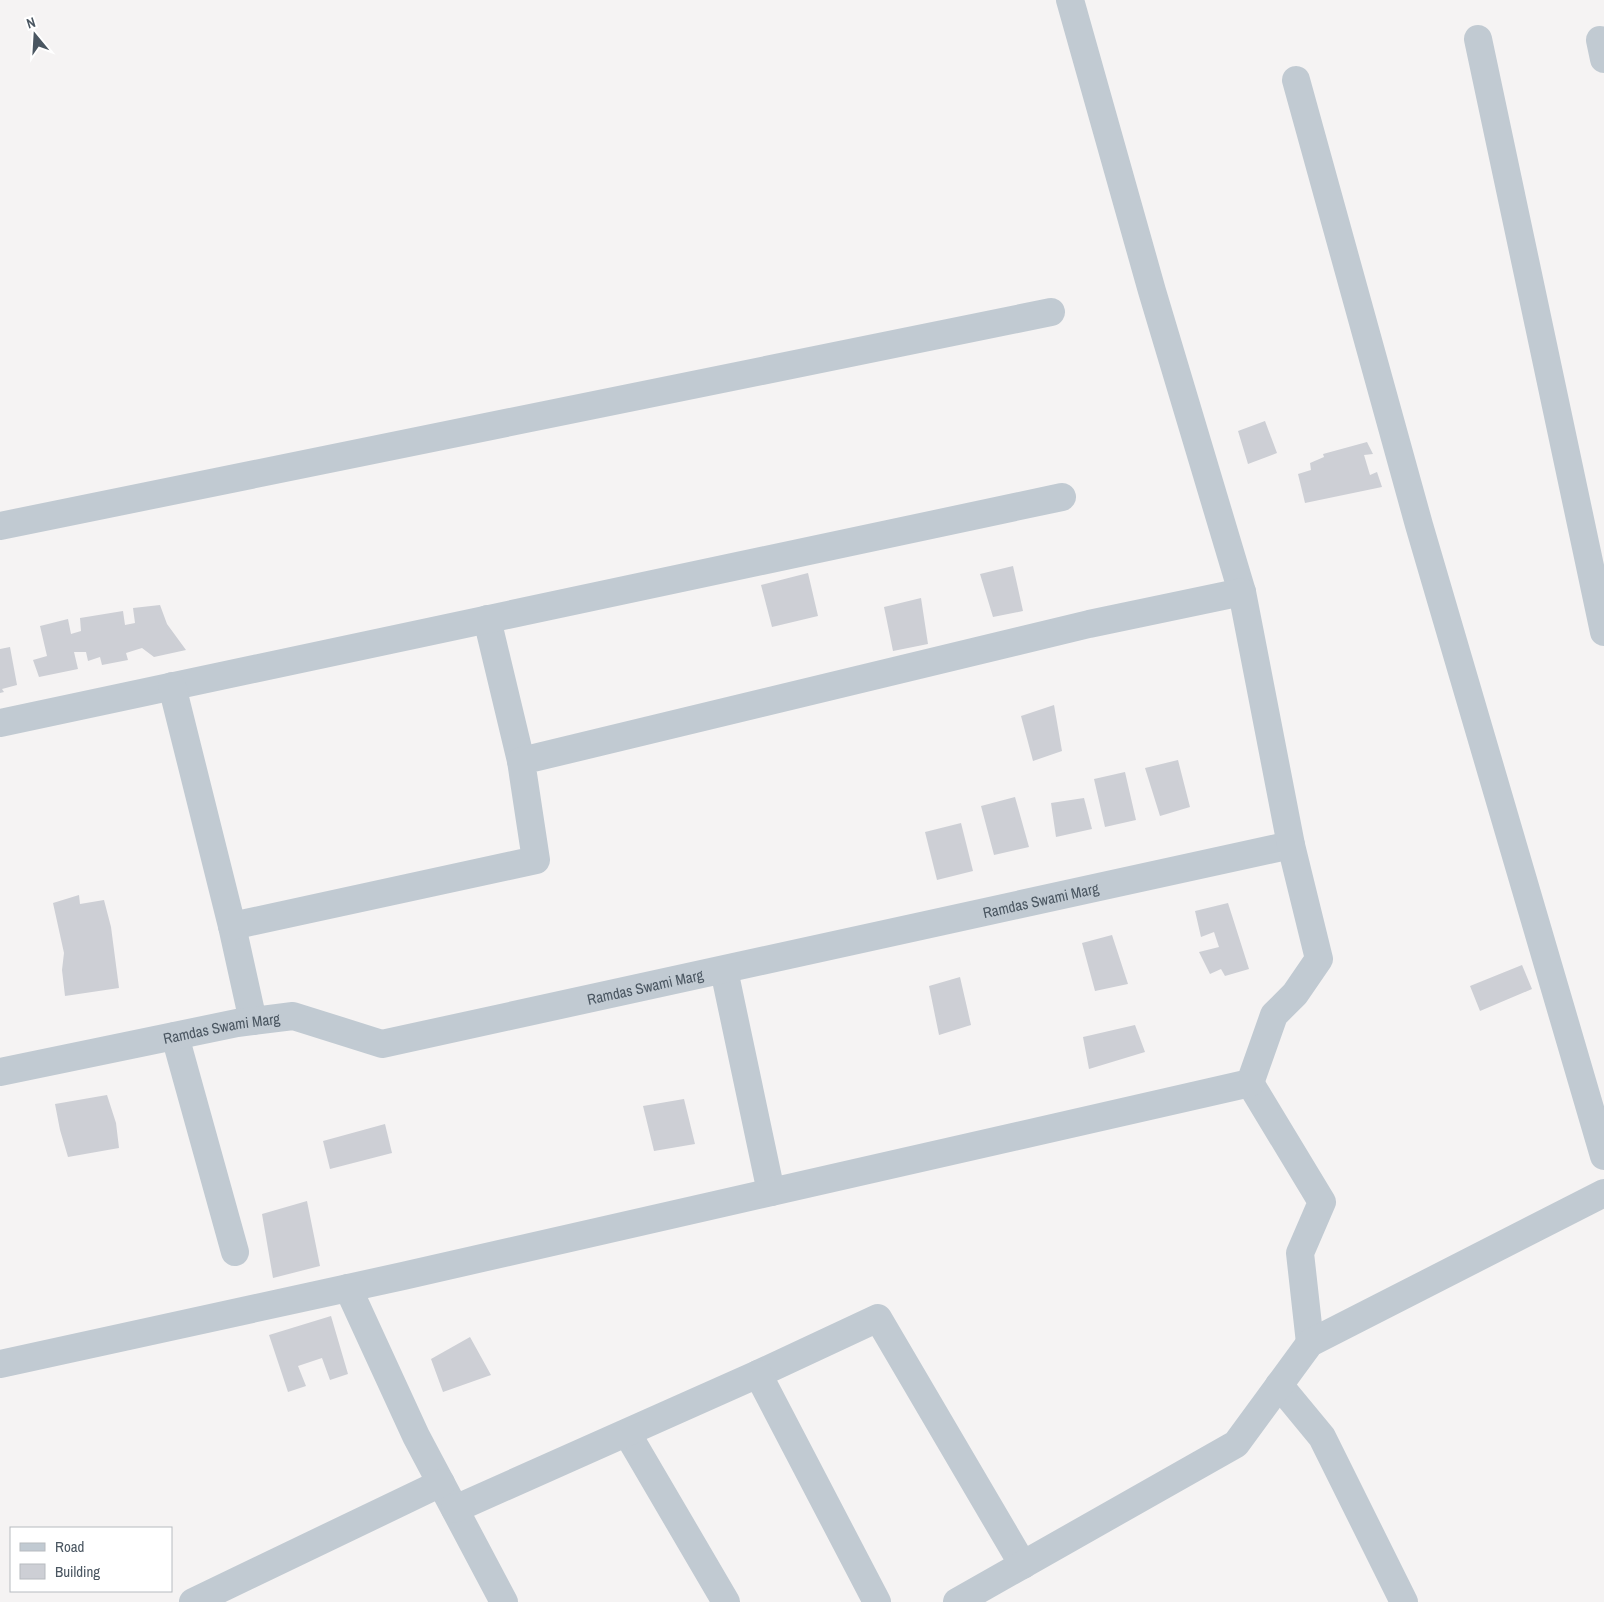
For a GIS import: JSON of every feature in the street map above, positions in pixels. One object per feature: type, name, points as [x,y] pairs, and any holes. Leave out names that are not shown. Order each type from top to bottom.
[{"type":"street","points":[[1070,0],[1152,291],[1242,592],[1291,845],[1320,959],[1295,994],[1274,1015],[1250,1083]]},
{"type":"street","points":[[1478,39],[1604,632]]},
{"type":"street","points":[[1296,80],[1420,525],[1604,1156]]},
{"type":"street","points":[[0,526],[1051,312]]},
{"type":"street","points":[[0,723],[1062,497]]},
{"type":"street","points":[[522,761],[1089,624],[1242,592]]},
{"type":"street","points":[[232,926],[536,860],[522,761],[487,619]]},
{"type":"street","points":[[172,686],[232,926],[253,1021]]},
{"type":"street","name":"Ramdas Swami Marg","points":[[0,1072],[253,1021],[293,1016],[382,1044],[1291,845]]},
{"type":"street","points":[[724,970],[771,1192]]},
{"type":"street","points":[[175,1036],[235,1252]]},
{"type":"street","points":[[0,1364],[348,1288],[1250,1083]]},
{"type":"street","points":[[1250,1083],[1322,1202],[1300,1253],[1310,1343]]},
{"type":"street","points":[[957,1602],[1236,1444],[1310,1343],[1604,1193]]},
{"type":"street","points":[[348,1288],[416,1436],[504,1602]]},
{"type":"street","points":[[455,1509],[758,1374],[878,1318],[1023,1565]]},
{"type":"street","points":[[758,1374],[877,1602]]},
{"type":"street","points":[[1279,1385],[1322,1437],[1404,1602]]},
{"type":"street","points":[[627,1433],[726,1602]]},
{"type":"street","points":[[193,1602],[441,1483]]},
{"type":"building","points":[[1265,421],[1277,453],[1248,464],[1238,431]]},
{"type":"building","points":[[1367,442],[1373,454],[1364,455],[1370,475],[1377,472],[1382,487],[1305,503],[1298,474],[1311,470],[1310,463],[1324,457],[1323,454]]},
{"type":"building","points":[[1013,566],[1023,611],[993,617],[980,574]]},
{"type":"building","points":[[808,573],[818,616],[772,627],[761,585]]},
{"type":"building","points":[[921,598],[928,644],[893,651],[884,607]]},
{"type":"building","points":[[160,605],[167,624],[186,650],[154,657],[142,648],[126,653],[128,660],[102,665],[100,657],[88,661],[86,652],[74,652],[78,669],[39,677],[33,660],[47,656],[40,626],[68,619],[71,634],[81,631],[80,618],[123,611],[125,625],[135,623],[133,608]]},
{"type":"building","points":[[10,647],[17,685],[2,689],[4,692],[0,693],[0,649]]},
{"type":"building","points":[[1054,705],[1062,751],[1033,761],[1021,716]]},
{"type":"building","points":[[1178,760],[1190,807],[1160,816],[1145,768]]},
{"type":"building","points":[[1125,772],[1136,820],[1105,827],[1094,779]]},
{"type":"building","points":[[1015,797],[1029,847],[994,855],[981,806]]},
{"type":"building","points":[[1084,798],[1092,829],[1056,837],[1051,803]]},
{"type":"building","points":[[961,823],[973,871],[937,880],[925,832]]},
{"type":"building","points":[[79,895],[80,904],[104,900],[111,927],[119,988],[65,996],[62,970],[64,953],[53,903]]},
{"type":"building","points":[[1228,903],[1249,969],[1225,976],[1221,969],[1210,974],[1199,952],[1219,947],[1214,932],[1201,937],[1195,911]]},
{"type":"building","points":[[1112,935],[1128,984],[1095,991],[1082,943]]},
{"type":"building","points":[[1522,965],[1532,989],[1480,1011],[1470,986]]},
{"type":"building","points":[[960,977],[971,1025],[939,1035],[929,986]]},
{"type":"building","points":[[1135,1025],[1145,1052],[1089,1069],[1083,1037]]},
{"type":"building","points":[[107,1095],[116,1123],[119,1148],[68,1157],[55,1104]]},
{"type":"building","points":[[684,1099],[695,1144],[654,1151],[643,1106]]},
{"type":"building","points":[[385,1124],[392,1153],[330,1169],[323,1141]]},
{"type":"building","points":[[307,1201],[320,1266],[273,1278],[262,1214]]},
{"type":"building","points":[[331,1316],[348,1374],[330,1380],[322,1358],[298,1366],[306,1386],[288,1392],[269,1335]]},
{"type":"building","points":[[470,1337],[491,1375],[443,1392],[431,1359]]}]
